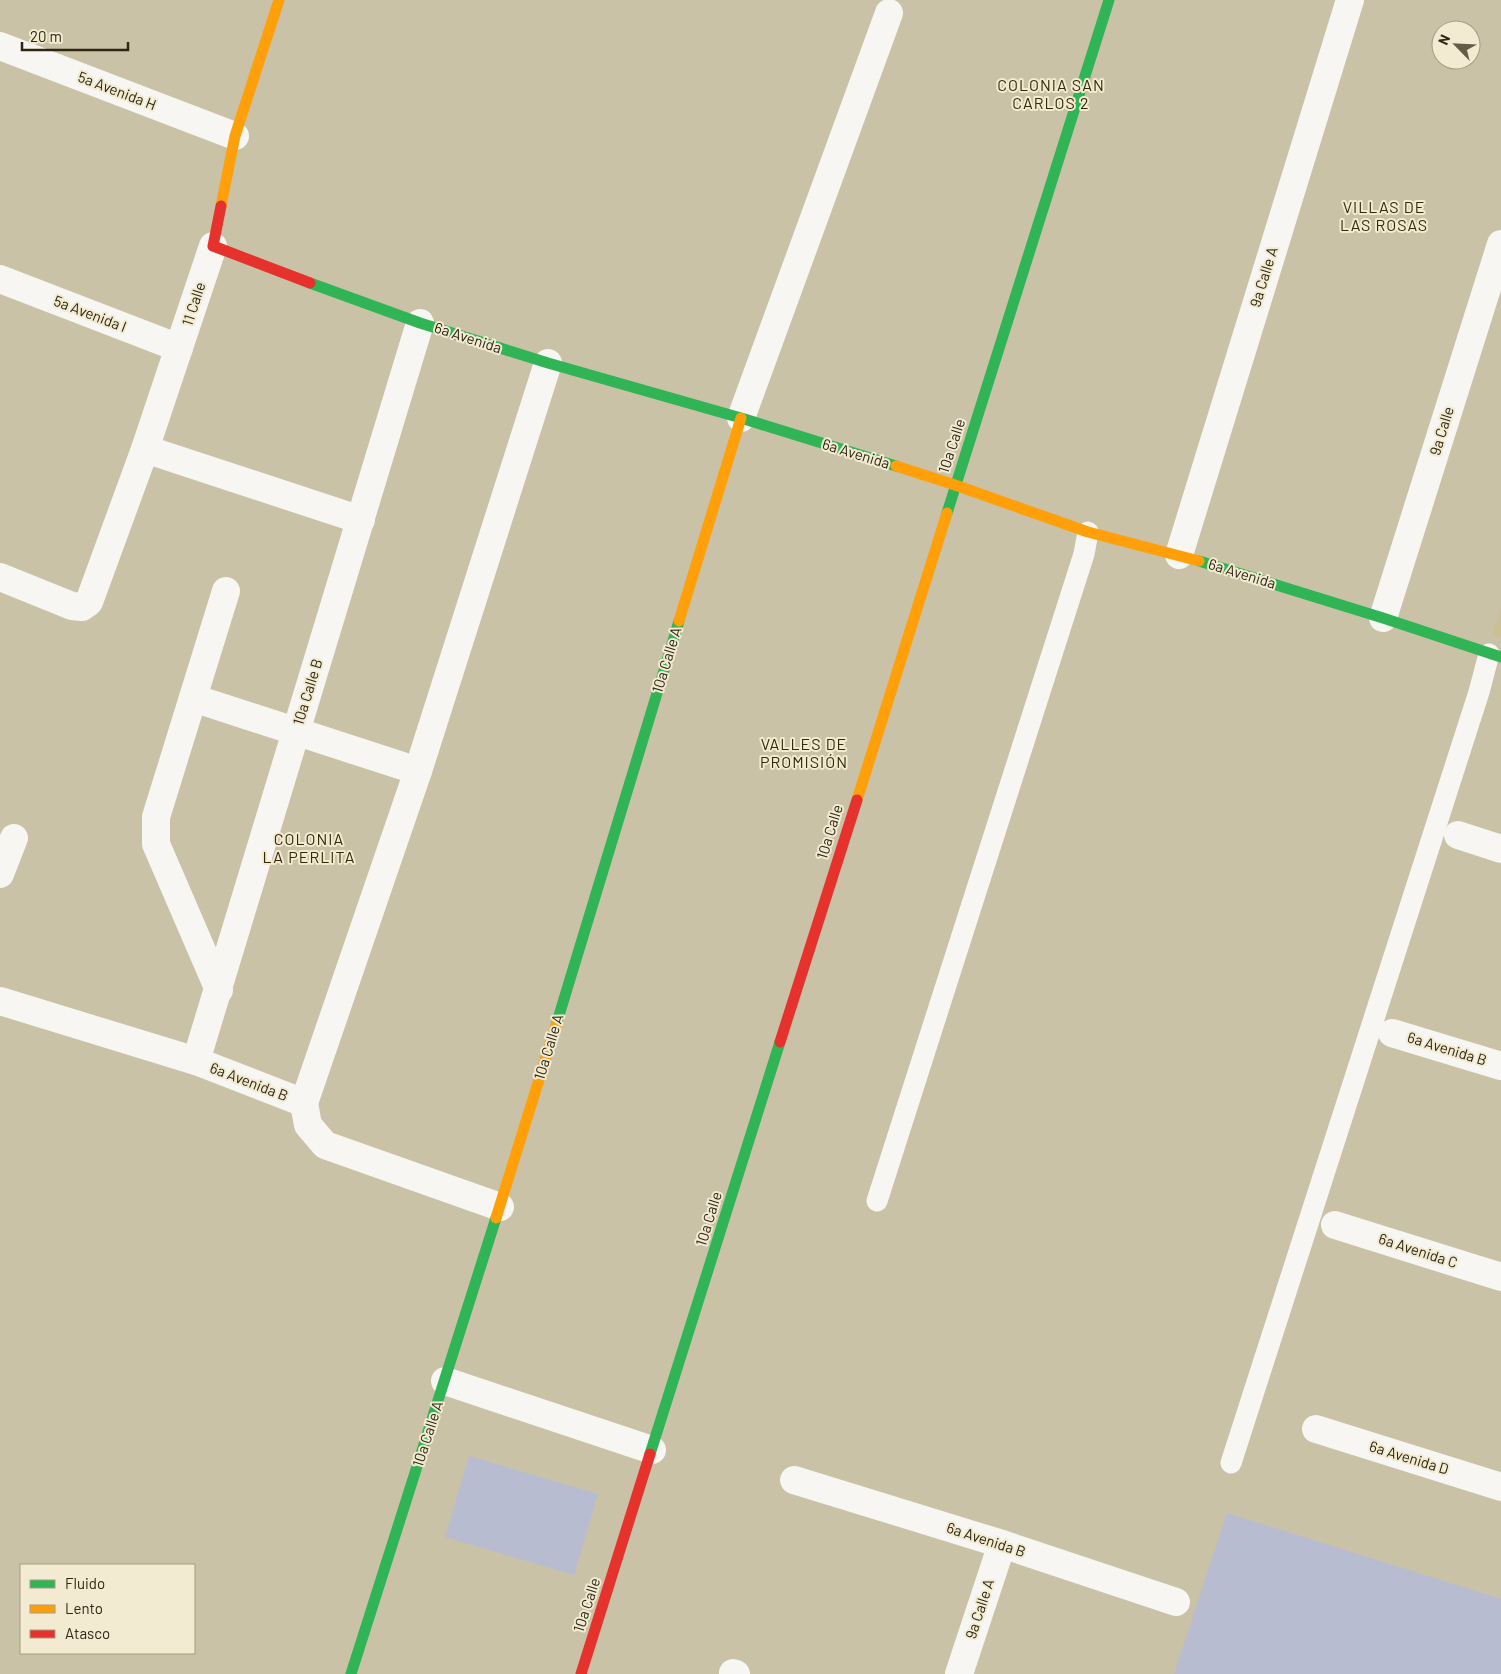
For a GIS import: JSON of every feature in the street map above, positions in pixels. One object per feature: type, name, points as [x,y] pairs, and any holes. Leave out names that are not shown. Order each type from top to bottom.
[{"type":"street","name":"11 Calle","points":[[0,577],[72,606],[82,607],[89,602],[145,449],[213,246],[235,136],[279,0]]},
{"type":"street","name":"10a Calle","points":[[581,1674],[955,485],[1110,0]]},
{"type":"street","name":"9a Calle A","points":[[1178,555],[1350,0]]},
{"type":"street","points":[[741,418],[889,13]]},
{"type":"street","name":"5a Avenida H","points":[[0,46],[235,136]]},
{"type":"street","name":"9a Calle","points":[[1383,618],[1501,244]]},
{"type":"street","name":"6a Avenida","points":[[213,246],[420,323],[548,364],[741,418],[955,485],[1088,532],[1178,555],[1383,618],[1495,655]]},
{"type":"street","name":"5a Avenida I","points":[[0,279],[179,348]]},
{"type":"street","name":"10a Calle B","points":[[196,1061],[420,323]]},
{"type":"street","points":[[304,1103],[418,771],[548,364]]},
{"type":"street","name":"10a Calle A","points":[[351,1674],[500,1207],[741,418]]},
{"type":"street","points":[[145,449],[361,520]]},
{"type":"street","points":[[219,990],[156,844],[156,817],[226,591]]},
{"type":"street","points":[[193,698],[418,771]]},
{"type":"street","points":[[1458,835],[1501,849]]},
{"type":"street","points":[[0,874],[14,838]]},
{"type":"street","name":"6a Avenida B","points":[[0,1002],[196,1061],[304,1103],[308,1125],[325,1145],[500,1207]]},
{"type":"street","name":"6a Avenida B","points":[[1392,1033],[1501,1066]]},
{"type":"street","name":"6a Avenida C","points":[[1334,1224],[1501,1277]]},
{"type":"street","points":[[445,1381],[652,1450]]},
{"type":"street","name":"6a Avenida D","points":[[1316,1429],[1501,1486]]},
{"type":"street","name":"6a Avenida B","points":[[794,1480],[1002,1544],[1176,1602]]},
{"type":"street","name":"9a Calle A","points":[[959,1674],[1002,1544]]},
{"type":"lane","points":[[877,1201],[1084,554],[1088,532]]},
{"type":"lane","points":[[1231,1464],[1479,692],[1495,655]]},
{"type":"shaded area","points":[[1501,607],[1501,638],[1492,635]]},
{"type":"shaded area","points":[[469,1456],[598,1494],[574,1575],[445,1537]]},
{"type":"shaded area","points":[[1227,1513],[1501,1599],[1501,1674],[1174,1674]]},
{"type":"traffic: fast","points":[[947,513],[1109,0]]},
{"type":"traffic: fast","points":[[310,283],[420,323],[548,363],[741,418],[896,466]]},
{"type":"traffic: fast","points":[[1199,561],[1501,657]]},
{"type":"traffic: fast","points":[[557,1022],[679,621]]},
{"type":"traffic: fast","points":[[650,1454],[780,1042]]},
{"type":"traffic: fast","points":[[351,1674],[496,1218]]},
{"type":"traffic: slow","points":[[221,206],[235,136],[279,0]]},
{"type":"traffic: slow","points":[[679,621],[741,418]]},
{"type":"traffic: slow","points":[[896,466],[1088,532],[1199,561]]},
{"type":"traffic: slow","points":[[857,800],[947,513]]},
{"type":"traffic: slow","points":[[496,1218],[557,1022]]},
{"type":"traffic: jam","points":[[221,206],[213,246],[310,283]]},
{"type":"traffic: jam","points":[[780,1042],[857,800]]},
{"type":"traffic: jam","points":[[581,1674],[650,1454]]},
{"type":"district","name":"COLONIA SAN CARLOS 2","points":[[1051,94]]},
{"type":"district","name":"VILLAS DE LAS ROSAS","points":[[1384,216]]},
{"type":"district","name":"VALLES DE PROMISIÓN","points":[[804,753]]},
{"type":"district","name":"COLONIA LA PERLITA","points":[[309,848]]}]
